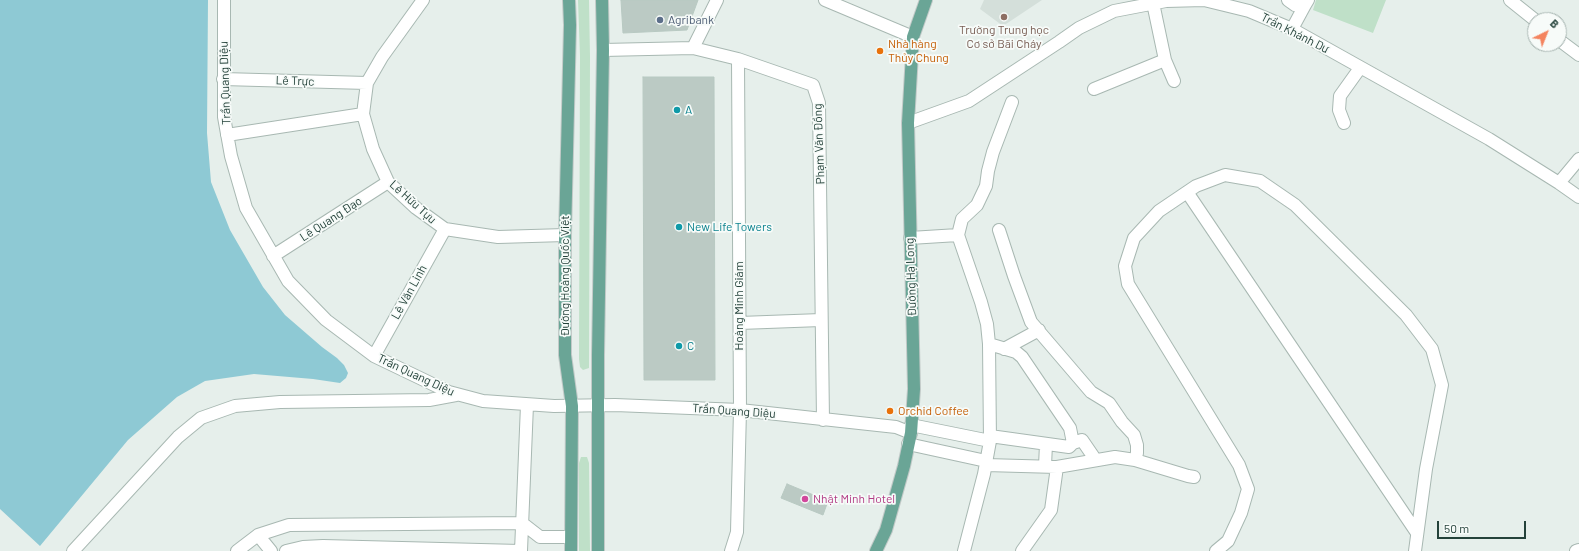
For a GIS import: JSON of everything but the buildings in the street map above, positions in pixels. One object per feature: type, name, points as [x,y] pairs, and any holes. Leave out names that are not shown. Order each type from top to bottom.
[{"type":"main road","name":"Đường Hoàng Quốc Việt","points":[[569,0],[570,25],[565,235],[565,355],[572,406],[571,551]]},
{"type":"main road","points":[[598,551],[598,405],[603,50],[602,0]]},
{"type":"main road","name":"Đường Hạ Long","points":[[876,551],[886,530],[904,466],[910,434],[914,389],[908,123],[913,37],[926,0]]},
{"type":"street","name":"Trần Quang Diệu","points":[[224,0],[224,117],[231,156],[246,208],[288,281],[326,320],[374,356],[449,392],[483,401],[528,405],[598,405],[740,410],[896,427],[910,434]]},
{"type":"street","name":"Lê Hữu Tựu","points":[[423,0],[382,57],[367,83],[363,114],[373,149],[388,182],[416,208],[445,229],[498,237],[565,235]]},
{"type":"street","points":[[694,48],[716,0]]},
{"type":"street","points":[[825,0],[913,37]]},
{"type":"street","name":"Trần Khánh Dư","points":[[908,123],[969,101],[1079,28],[1114,11],[1166,1],[1204,0],[1249,11],[1292,29],[1489,139],[1579,197]]},
{"type":"street","points":[[1288,0],[1295,5],[1300,6],[1307,2]]},
{"type":"street","points":[[1510,0],[1527,14]]},
{"type":"street","points":[[1292,29],[1307,2]]},
{"type":"street","points":[[1153,3],[1165,60],[1174,80]]},
{"type":"street","points":[[1567,46],[1579,55]]},
{"type":"street","name":"Phạm Văn Đồng","points":[[603,50],[694,48],[738,60],[813,85],[819,103],[823,420]]},
{"type":"street","name":"Hoàng Minh Giám","points":[[732,551],[736,532],[740,410],[738,60]]},
{"type":"street","points":[[1094,89],[1165,60]]},
{"type":"street","points":[[1344,123],[1339,110],[1340,96],[1360,68]]},
{"type":"street","name":"Lê Trực","points":[[223,79],[367,83]]},
{"type":"street","points":[[964,551],[986,463],[990,439],[989,344],[987,324],[981,302],[958,235],[962,219],[976,205],[986,186],[993,152],[1012,102]]},
{"type":"street","points":[[227,135],[363,114]]},
{"type":"street","points":[[1559,183],[1579,159]]},
{"type":"street","points":[[1216,551],[1228,541],[1241,513],[1248,489],[1239,464],[1128,284],[1125,266],[1134,238],[1159,211],[1196,186],[1225,175],[1260,181],[1295,204],[1406,315],[1432,349],[1442,385],[1426,469],[1415,551]]},
{"type":"street","name":"Lê Quang Đạo","points":[[273,256],[388,182]]},
{"type":"street","points":[[1187,192],[1417,533]]},
{"type":"street","name":"Lê Văn Linh","points":[[374,356],[445,229]]},
{"type":"street","points":[[999,230],[1031,322],[1091,392],[1109,403],[1122,422],[1134,435],[1137,445],[1135,460]]},
{"type":"street","points":[[910,238],[958,235]]},
{"type":"street","points":[[740,323],[821,320]]},
{"type":"street","points":[[1004,349],[1039,330]]},
{"type":"street","points":[[989,344],[1016,352],[1027,363],[1070,428],[1073,443]]},
{"type":"street","points":[[73,551],[178,437],[201,418],[235,406],[280,402],[429,400],[459,395]]},
{"type":"street","points":[[520,551],[528,405]]},
{"type":"street","points":[[910,434],[990,439],[1069,447],[1073,443],[1082,440],[1095,459]]},
{"type":"street","points":[[910,434],[986,463],[1051,467],[1115,457],[1135,460],[1194,477]]},
{"type":"street","points":[[1022,551],[1051,510],[1051,467],[1046,444]]},
{"type":"street","points":[[237,551],[258,535],[289,525],[522,523],[540,537]]},
{"type":"street","points":[[258,535],[271,551]]},
{"type":"street","points":[[286,551],[303,547],[324,546],[520,551],[540,537],[571,537]]},
{"type":"shaded area","name":"Trường Trung học Cơ sở Bãi Cháy","points":[[984,0],[1042,0],[1003,26],[980,9]]},
{"type":"green space","points":[[578,0],[589,0],[590,57],[589,368],[583,370],[580,367],[579,359],[580,56]]},
{"type":"green space","points":[[1316,0],[1386,0],[1373,33],[1313,10]]},
{"type":"green space","points":[[581,457],[587,457],[589,463],[590,551],[579,551],[579,463]]},
{"type":"water","points":[[0,0],[208,0],[207,133],[211,182],[230,230],[263,287],[285,315],[337,358],[344,365],[348,373],[346,378],[340,383],[254,374],[205,381],[177,397],[128,440],[40,546],[0,509]]},
{"type":"place","name":"Trường Trung học Cơ sở Bãi Cháy","points":[[1004,17]]},
{"type":"place","name":"Agribank","points":[[660,20]]},
{"type":"place","name":"Nhà hàng Thủy Chung","points":[[880,51]]},
{"type":"place","name":"A","points":[[677,110]]},
{"type":"place","name":"New Life Towers","points":[[679,227]]},
{"type":"place","name":"C","points":[[679,346]]},
{"type":"place","name":"Orchid Coffee","points":[[890,411]]},
{"type":"place","name":"Nhật Minh Hotel","points":[[805,499]]}]
